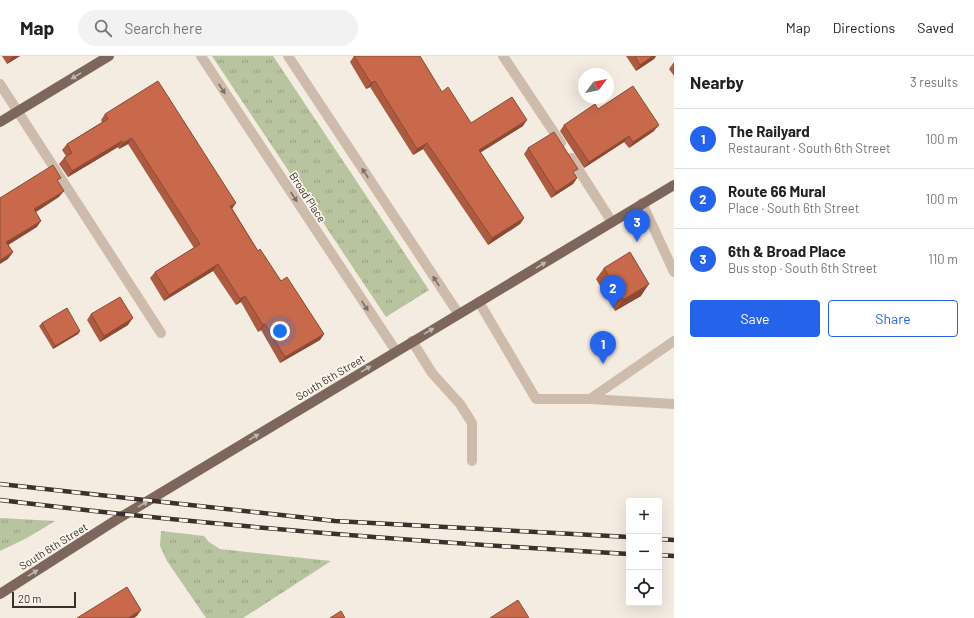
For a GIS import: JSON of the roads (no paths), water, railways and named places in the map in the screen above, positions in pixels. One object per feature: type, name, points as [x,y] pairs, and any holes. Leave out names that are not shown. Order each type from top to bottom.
[{"type":"main road","points":[[0,122],[109,56]]},
{"type":"main road","name":"South 6th Street","points":[[0,594],[116,520],[674,184]]},
{"type":"street","name":"Broad Place","points":[[201,56],[396,352]]},
{"type":"street","points":[[288,56],[458,314]]},
{"type":"street","points":[[504,56],[612,222]]},
{"type":"street","points":[[0,84],[161,333]]},
{"type":"street","points":[[642,203],[674,272]]},
{"type":"street","points":[[479,302],[536,399],[590,399],[674,404]]},
{"type":"street","points":[[590,399],[674,341]]},
{"type":"street","points":[[412,342],[432,373],[460,404],[472,423],[472,461]]},
{"type":"railway","points":[[0,484],[335,521],[626,537]]},
{"type":"railway","points":[[0,500],[157,518],[314,532],[626,554]]},
{"type":"railway","points":[[662,539],[674,540]]},
{"type":"railway","points":[[662,555],[674,556]]},
{"type":"place","name":"6th & Broad Place","points":[[637,242]]},
{"type":"place","name":"Route 66 Mural","points":[[613,308]]},
{"type":"place","name":"The Railyard","points":[[603,364]]}]
